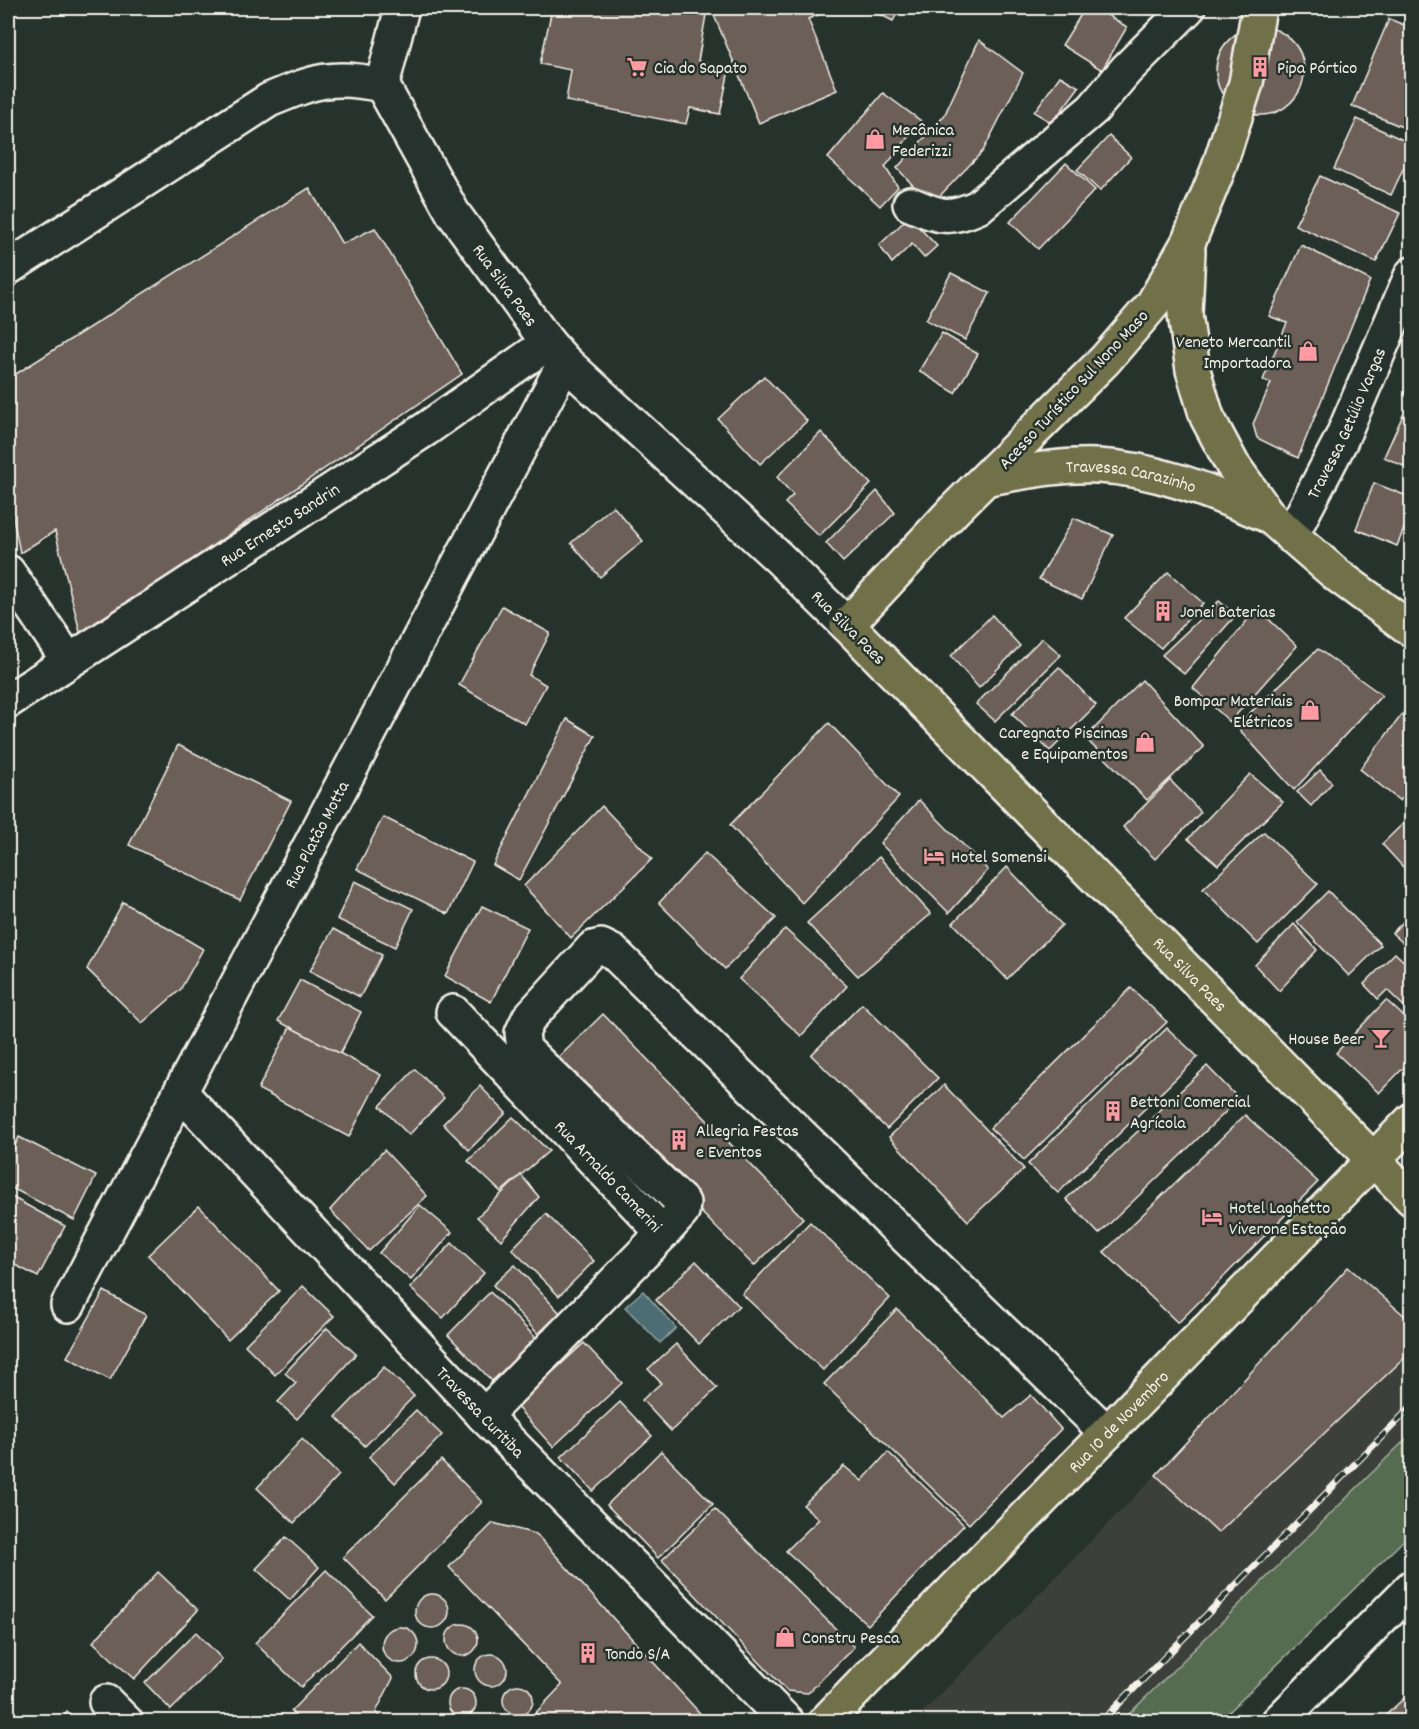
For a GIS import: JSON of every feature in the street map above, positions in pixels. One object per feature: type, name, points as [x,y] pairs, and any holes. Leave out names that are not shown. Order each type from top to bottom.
[{"type":"main road","name":"Acesso Turístico Sul Nono Maso","points":[[847,625],[938,526],[989,478],[1105,360],[1153,304],[1188,243],[1218,170],[1246,83],[1259,8]]},
{"type":"main road","name":"Travessa Carazinho","points":[[1188,243],[1185,314],[1194,370],[1207,417],[1232,464],[1280,526],[1337,575],[1412,630]]},
{"type":"main road","name":"Travessa Carazinho","points":[[989,478],[1062,467],[1097,466],[1134,470],[1164,476],[1200,488],[1280,526]]},
{"type":"main road","name":"Rua Silva Paes","points":[[847,625],[1095,874],[1412,1199]]},
{"type":"main road","name":"Rua 10 de Novembro","points":[[825,1722],[1412,1120]]},
{"type":"street","points":[[8,268],[268,100],[314,82],[339,78],[382,85],[402,8]]},
{"type":"street","points":[[910,204],[941,217],[959,216],[978,207],[1093,109],[1126,70],[1188,8]]},
{"type":"street","name":"Rua Silva Paes","points":[[382,85],[453,213],[557,352],[779,558],[847,625]]},
{"type":"street","name":"Travessa Getúlio Vargas","points":[[1280,526],[1341,440],[1412,274]]},
{"type":"street","name":"Rua Ernesto Sandrin","points":[[8,701],[426,429],[557,352]]},
{"type":"street","name":"Rua Platão Motta","points":[[68,1305],[182,1094],[557,352]]},
{"type":"street","points":[[8,572],[68,660]]},
{"type":"street","points":[[663,1233],[682,1212],[683,1203],[524,1049],[522,1034],[529,1018],[593,948],[602,946],[614,952],[1107,1433]]},
{"type":"street","name":"Rua Arnaldo Camerini","points":[[453,1012],[663,1233],[484,1416]]},
{"type":"street","name":"Travessa Curitiba","points":[[182,1094],[484,1416],[787,1722]]},
{"type":"street","points":[[1278,1722],[1412,1587]]},
{"type":"shaded area","points":[[1411,1351],[1411,1533],[1220,1721],[913,1722],[1156,1475]]},
{"type":"green space","points":[[1411,1434],[1411,1533],[1220,1721],[1122,1721]]},
{"type":"water","points":[[643,1291],[676,1328],[660,1343],[625,1307]]},
{"type":"building","name":"Cia do Sapato","points":[[579,8],[692,8],[691,10],[706,15],[698,61],[729,70],[720,114],[690,108],[686,124],[566,101],[571,70],[540,64],[552,9],[578,13]]},
{"type":"building","points":[[711,8],[835,8],[808,19],[837,90],[759,123]]},
{"type":"building","points":[[867,8],[900,8],[893,21]]},
{"type":"building","points":[[1085,8],[1096,8],[1127,27],[1102,70],[1062,45]]},
{"type":"building","points":[[1389,19],[1412,28],[1412,131],[1352,106]]},
{"type":"building","name":"Pipa Pórtico","points":[[1260,27],[1285,34],[1297,46],[1304,71],[1297,96],[1285,108],[1260,115],[1235,108],[1223,96],[1216,71],[1223,46],[1235,34]]},
{"type":"building","points":[[979,40],[1023,73],[983,151],[931,205],[897,168],[944,116]]},
{"type":"building","points":[[1060,76],[1079,87],[1052,123],[1034,112]]},
{"type":"building","name":"Mecânica Federizzi","points":[[883,93],[921,121],[885,167],[898,187],[880,206],[828,158]]},
{"type":"building","points":[[1357,119],[1412,144],[1412,150],[1391,195],[1334,169]]},
{"type":"building","points":[[1109,136],[1131,157],[1100,191],[1077,170]]},
{"type":"building","points":[[1066,163],[1095,190],[1038,249],[1010,222]]},
{"type":"building","points":[[1320,176],[1400,213],[1376,262],[1295,225]]},
{"type":"building","points":[[309,188],[342,244],[375,228],[462,374],[81,636],[55,531],[20,553],[8,491],[8,379]]},
{"type":"building","points":[[909,217],[937,246],[924,258],[912,244],[892,263],[879,245]]},
{"type":"building","name":"Veneto Mercantil Importadora","points":[[1301,245],[1370,280],[1298,458],[1257,438],[1253,424],[1271,383],[1263,380],[1287,323],[1269,316]]},
{"type":"building","points":[[951,273],[990,293],[965,340],[926,320]]},
{"type":"building","points":[[942,333],[978,354],[955,393],[919,371]]},
{"type":"building","points":[[764,376],[807,421],[760,464],[718,419]]},
{"type":"building","points":[[1412,379],[1412,398],[1404,395]]},
{"type":"building","points":[[1403,415],[1412,419],[1412,470],[1384,457]]},
{"type":"building","points":[[821,432],[871,484],[819,536],[785,503],[793,495],[777,477]]},
{"type":"building","points":[[1374,483],[1412,498],[1412,509],[1397,546],[1356,529]]},
{"type":"building","points":[[877,491],[895,513],[843,562],[826,543]]},
{"type":"building","points":[[613,506],[643,541],[600,577],[571,543]]},
{"type":"building","points":[[1074,518],[1113,535],[1082,599],[1039,579]]},
{"type":"building","name":"Jonei Baterias","points":[[1168,572],[1203,603],[1161,648],[1124,618]]},
{"type":"building","points":[[1219,601],[1236,615],[1184,674],[1162,655]]},
{"type":"building","points":[[502,606],[550,633],[529,675],[546,685],[525,724],[459,685]]},
{"type":"building","points":[[1257,608],[1297,646],[1230,722],[1193,688]]},
{"type":"building","points":[[992,615],[1020,646],[979,688],[951,656]]},
{"type":"building","points":[[1042,638],[1061,655],[995,721],[976,704]]},
{"type":"building","name":"Bompar Materiais Elétricos","points":[[1318,649],[1382,695],[1294,790],[1236,726]]},
{"type":"building","points":[[1059,667],[1096,705],[1050,751],[1012,714]]},
{"type":"building","name":"Caregnato Piscinas e Equipamentos","points":[[1142,680],[1204,747],[1147,800],[1085,738]]},
{"type":"building","points":[[1404,712],[1412,718],[1412,786],[1400,801],[1360,769]]},
{"type":"building","points":[[567,719],[595,736],[519,880],[493,865]]},
{"type":"building","points":[[829,723],[899,797],[802,903],[730,825]]},
{"type":"building","points":[[178,745],[291,801],[240,900],[129,845]]},
{"type":"building","points":[[1320,770],[1332,783],[1311,806],[1297,792]]},
{"type":"building","points":[[1250,774],[1283,802],[1218,865],[1188,839]]},
{"type":"building","points":[[1170,780],[1201,812],[1155,859],[1123,827]]},
{"type":"building","name":"Hotel Somensi","points":[[919,800],[988,870],[949,913],[880,843]]},
{"type":"building","points":[[602,806],[652,859],[571,938],[524,886]]},
{"type":"building","points":[[1412,815],[1412,858],[1403,867],[1382,844]]},
{"type":"building","points":[[383,817],[473,862],[448,914],[357,869]]},
{"type":"building","points":[[1264,832],[1318,884],[1258,944],[1203,889]]},
{"type":"building","points":[[705,853],[776,918],[725,969],[659,903]]},
{"type":"building","points":[[879,857],[931,914],[858,976],[807,923]]},
{"type":"building","points":[[1007,867],[1062,925],[1007,979],[953,923]]},
{"type":"building","points":[[355,881],[413,909],[395,947],[337,919]]},
{"type":"building","points":[[1328,891],[1381,945],[1349,976],[1297,922]]},
{"type":"building","points":[[123,902],[203,949],[180,990],[142,1023],[87,969]]},
{"type":"building","points":[[482,906],[528,928],[491,1002],[445,976]]},
{"type":"building","points":[[1412,913],[1412,951],[1392,933]]},
{"type":"building","points":[[1294,924],[1317,950],[1279,991],[1255,965]]},
{"type":"building","points":[[333,929],[382,955],[360,997],[310,971]]},
{"type":"building","points":[[785,929],[847,986],[801,1036],[739,979]]},
{"type":"building","points":[[1395,953],[1412,969],[1412,1014],[1387,990],[1378,999],[1364,984]]},
{"type":"building","points":[[300,980],[361,1012],[340,1054],[278,1021]]},
{"type":"building","points":[[1131,988],[1167,1022],[1024,1160],[990,1128]]},
{"type":"building","name":"House Beer","points":[[1386,1000],[1412,1024],[1412,1059],[1379,1093],[1336,1053]]},
{"type":"building","points":[[862,1004],[938,1078],[887,1129],[811,1055]]},
{"type":"building","name":"Allegria Festas e Eventos","points":[[603,1014],[803,1218],[754,1266],[554,1062]]},
{"type":"building","points":[[290,1027],[381,1075],[349,1137],[258,1089]]},
{"type":"building","name":"Bettoni Comercial Agrícola","points":[[1167,1028],[1198,1057],[1058,1193],[1028,1164]]},
{"type":"building","points":[[1207,1066],[1239,1099],[1099,1234],[1066,1199]]},
{"type":"building","points":[[415,1069],[444,1098],[409,1135],[380,1106]]},
{"type":"building","points":[[944,1085],[1024,1169],[968,1221],[889,1137]]},
{"type":"building","points":[[480,1086],[506,1113],[469,1150],[443,1124]]},
{"type":"building","name":"Hotel Laghetto Viverone Estação","points":[[1245,1115],[1318,1182],[1178,1323],[1104,1252]]},
{"type":"building","points":[[513,1117],[549,1151],[501,1192],[468,1161]]},
{"type":"building","points":[[19,1137],[96,1176],[74,1220],[8,1186],[8,1160]]},
{"type":"building","points":[[384,1150],[427,1196],[369,1251],[330,1210]]},
{"type":"building","points":[[521,1175],[539,1197],[501,1240],[477,1217]]},
{"type":"building","points":[[8,1195],[65,1226],[38,1277],[8,1261]]},
{"type":"building","points":[[420,1205],[452,1232],[411,1280],[379,1253]]},
{"type":"building","points":[[199,1206],[279,1291],[228,1340],[148,1255]]},
{"type":"building","points":[[546,1214],[594,1261],[559,1296],[512,1249]]},
{"type":"building","points":[[810,1222],[890,1298],[823,1370],[742,1294]]},
{"type":"building","points":[[452,1243],[484,1273],[443,1318],[410,1288]]},
{"type":"building","points":[[696,1261],[739,1306],[699,1344],[656,1300]]},
{"type":"building","points":[[515,1265],[560,1313],[538,1334],[493,1285]]},
{"type":"building","points":[[1348,1267],[1412,1322],[1412,1351],[1218,1533],[1156,1475]]},
{"type":"building","points":[[303,1286],[334,1316],[275,1375],[245,1345]]},
{"type":"building","points":[[104,1291],[146,1315],[110,1380],[67,1357]]},
{"type":"building","points":[[490,1292],[538,1340],[492,1381],[448,1335]]},
{"type":"building","points":[[897,1309],[1004,1418],[1031,1395],[1061,1429],[969,1524],[824,1384]]},
{"type":"building","points":[[327,1328],[356,1354],[297,1419],[278,1402],[296,1383],[285,1373]]},
{"type":"building","points":[[584,1343],[622,1383],[553,1447],[516,1406]]},
{"type":"building","points":[[676,1344],[717,1388],[671,1431],[642,1400],[661,1383],[648,1369]]},
{"type":"building","points":[[384,1367],[414,1396],[365,1446],[336,1417]]},
{"type":"building","points":[[620,1402],[652,1436],[593,1491],[561,1457]]},
{"type":"building","points":[[416,1410],[442,1435],[395,1483],[369,1457]]},
{"type":"building","points":[[302,1439],[339,1475],[294,1523],[257,1488]]},
{"type":"building","points":[[661,1451],[713,1504],[658,1558],[607,1505]]},
{"type":"building","points":[[888,1452],[964,1525],[868,1625],[786,1551],[819,1519],[803,1505],[844,1466],[862,1481]]},
{"type":"building","points":[[441,1460],[482,1502],[385,1599],[343,1557]]},
{"type":"building","points":[[715,1509],[854,1647],[808,1693],[787,1691],[662,1560]]},
{"type":"building","name":"Tondo S/A","points":[[493,1523],[536,1534],[708,1722],[527,1722],[562,1685],[449,1567]]},
{"type":"building","points":[[286,1537],[319,1567],[290,1600],[256,1569]]},
{"type":"building","points":[[326,1570],[372,1615],[301,1687],[255,1643]]},
{"type":"building","points":[[158,1572],[198,1610],[134,1679],[93,1642]]},
{"type":"building","points":[[432,1594],[444,1599],[449,1611],[444,1623],[432,1628],[420,1623],[415,1611],[420,1599]]},
{"type":"building","points":[[462,1624],[473,1629],[478,1640],[473,1651],[462,1656],[451,1651],[446,1640],[451,1629]]},
{"type":"building","points":[[400,1627],[412,1633],[418,1645],[412,1657],[400,1663],[388,1657],[382,1645],[388,1633]]},
{"type":"building","points":[[196,1632],[222,1659],[171,1710],[145,1683]]},
{"type":"building","points":[[358,1642],[393,1678],[376,1712],[386,1722],[300,1722],[291,1711]]},
{"type":"building","points":[[491,1654],[502,1659],[507,1670],[502,1681],[491,1686],[480,1681],[475,1670],[480,1659]]},
{"type":"building","points":[[431,1659],[442,1663],[446,1674],[442,1685],[431,1689],[420,1685],[416,1674],[420,1663]]},
{"type":"building","points":[[518,1685],[529,1689],[533,1700],[529,1711],[518,1715],[507,1711],[503,1700],[507,1689]]},
{"type":"building","points":[[462,1689],[472,1693],[476,1703],[472,1713],[462,1717],[452,1713],[448,1703],[452,1693]]},
{"type":"building","points":[[1412,1691],[1412,1722],[1395,1722],[1387,1714]]},
{"type":"building","points":[[67,1711],[78,1722],[62,1722]]},
{"type":"building","points":[[491,1717],[498,1722],[478,1722]]},
{"type":"railway","points":[[1101,1722],[1412,1406]]},
{"type":"place","name":"Cia do Sapato","points":[[637,67]]},
{"type":"place","name":"Pipa Pórtico","points":[[1260,67]]},
{"type":"place","name":"Mecânica Federizzi","points":[[875,139]]},
{"type":"place","name":"Veneto Mercantil Importadora","points":[[1308,351]]},
{"type":"place","name":"Jonei Baterias","points":[[1163,611]]},
{"type":"place","name":"Bompar Materiais Elétricos","points":[[1310,710]]},
{"type":"place","name":"Caregnato Piscinas e Equipamentos","points":[[1145,742]]},
{"type":"place","name":"Hotel Somensi","points":[[934,856]]},
{"type":"place","name":"House Beer","points":[[1381,1038]]},
{"type":"place","name":"Bettoni Comercial Agrícola","points":[[1113,1111]]},
{"type":"place","name":"Allegria Festas e Eventos","points":[[679,1140]]},
{"type":"place","name":"Hotel Laghetto Viverone Estação","points":[[1212,1217]]},
{"type":"place","name":"Constru Pesca","points":[[785,1637]]},
{"type":"place","name":"Tondo S/A","points":[[588,1653]]}]
